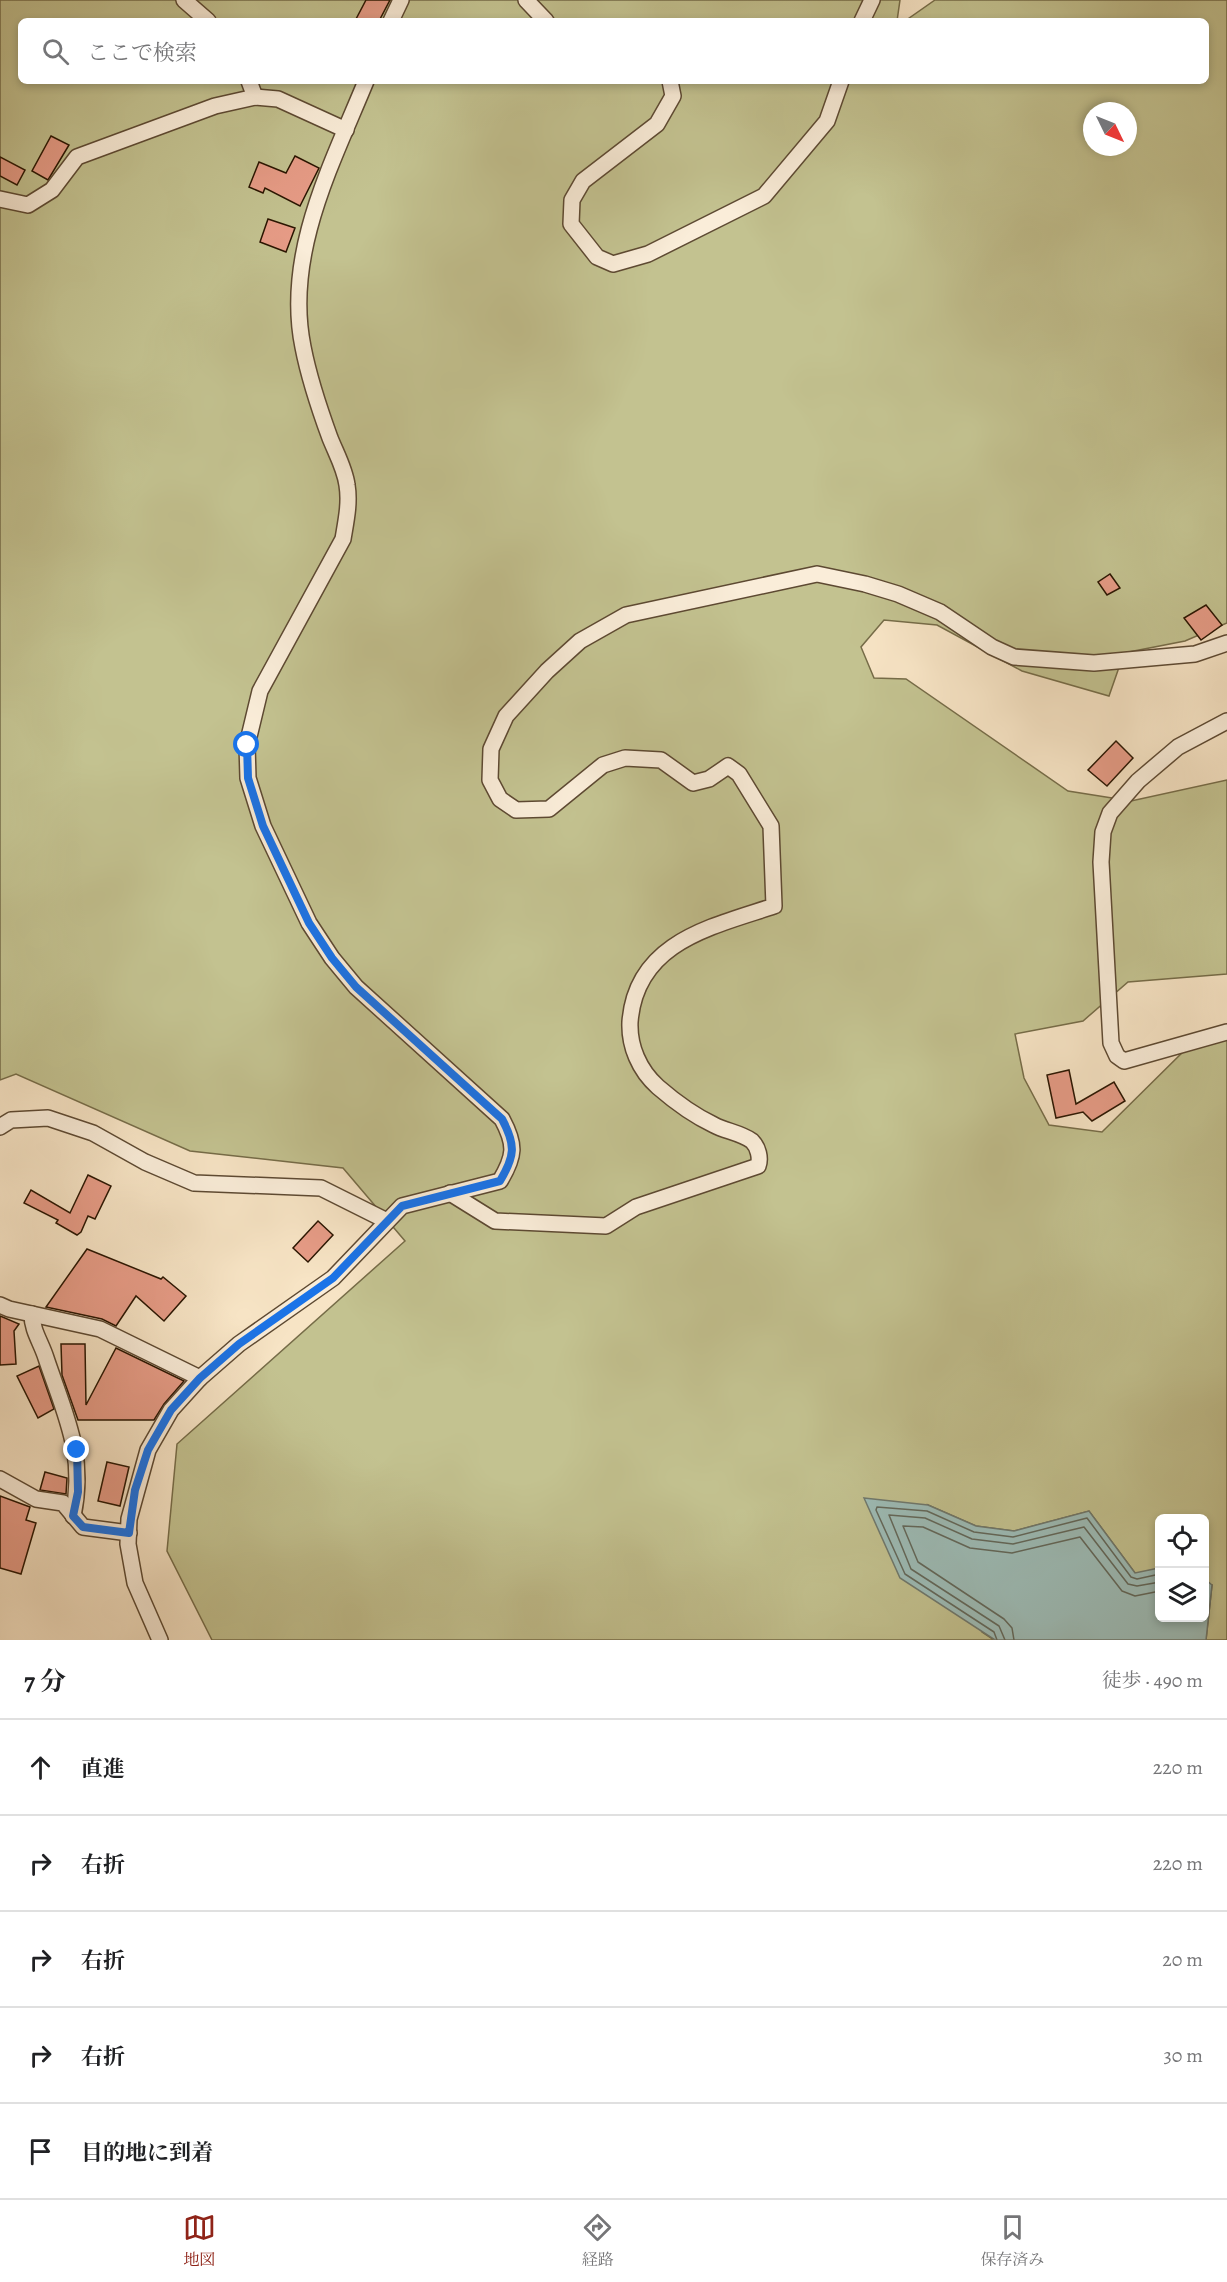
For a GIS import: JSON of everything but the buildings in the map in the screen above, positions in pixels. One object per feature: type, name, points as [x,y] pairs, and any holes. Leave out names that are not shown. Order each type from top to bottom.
[{"type":"street","points":[[184,0],[205,18]]},
{"type":"street","points":[[392,18],[401,0]]},
{"type":"street","points":[[526,0],[543,18]]},
{"type":"street","points":[[863,18],[872,0]]},
{"type":"street","points":[[250,84],[255,97]]},
{"type":"street","points":[[160,1640],[135,1583],[129,1533],[135,1490],[148,1450],[171,1410],[200,1378],[239,1344],[333,1278],[402,1206],[500,1181],[512,1160],[512,1136],[502,1119],[356,987],[332,958],[309,923],[282,867],[263,826],[248,778],[247,745],[260,692],[343,539],[348,513],[347,484],[316,398],[302,345],[298,302],[301,260],[312,219],[365,84]]},
{"type":"street","points":[[671,84],[673,96],[657,124],[583,181],[572,200],[571,224],[597,257],[613,264],[648,254],[764,196],[827,121],[840,84]]},
{"type":"street","points":[[0,199],[28,205],[52,190],[77,157],[215,106],[255,97],[278,99],[346,130]]},
{"type":"street","points":[[450,1193],[495,1221],[606,1226],[636,1207],[758,1166],[760,1162],[758,1150],[752,1141],[713,1125],[657,1086],[642,1068],[629,1039],[631,1008],[637,990],[651,967],[667,949],[705,929],[774,906],[771,826],[739,774],[728,766],[709,779],[693,783],[661,760],[625,758],[603,765],[549,809],[516,810],[500,799],[490,780],[491,749],[506,716],[547,670],[580,641],[626,615],[817,574],[865,584],[940,612],[992,647],[1014,657],[1094,663],[1195,654],[1227,644]]},
{"type":"street","points":[[1227,721],[1178,747],[1138,780],[1110,813],[1103,832],[1101,862],[1111,1043],[1117,1056],[1124,1060],[1227,1032]]},
{"type":"street","points":[[0,1127],[11,1120],[48,1118],[93,1134],[145,1162],[194,1183],[321,1188],[387,1221]]},
{"type":"street","points":[[0,1305],[100,1329],[200,1378]]},
{"type":"street","points":[[32,1314],[32,1327],[41,1344],[77,1450],[78,1492],[73,1516]]},
{"type":"street","points":[[0,1479],[36,1499],[63,1503],[83,1527],[129,1533]]},
{"type":"shaded area","points":[[0,0],[900,0],[897,18],[18,18],[18,84],[1209,84],[1209,18],[909,18],[935,0],[1227,0],[1227,623],[1185,641],[1124,653],[1109,696],[1022,671],[937,625],[884,620],[861,647],[874,678],[906,679],[1068,791],[1131,801],[1227,780],[1227,974],[1128,982],[1083,1021],[1015,1034],[1024,1078],[1049,1125],[1102,1132],[1188,1047],[1227,1037],[1227,1640],[1206,1640],[1212,1585],[1209,1585],[1209,1514],[1155,1514],[1155,1576],[1135,1573],[1089,1511],[1014,1531],[976,1526],[928,1505],[982,1632],[994,1640],[212,1640],[167,1551],[177,1444],[405,1241],[343,1168],[190,1151],[16,1074],[0,1080]]},
{"type":"water","points":[[864,1498],[928,1505],[976,1526],[1014,1531],[1089,1511],[1135,1573],[1155,1569],[1155,1622],[1208,1622],[1206,1640],[995,1640],[900,1578]]},
{"type":"water","points":[[1209,1582],[1212,1585],[1209,1612]]},
{"type":"route","points":[[77,1450],[78,1492],[73,1516],[83,1527],[129,1533],[129,1519],[135,1490],[148,1450],[171,1410],[200,1378],[239,1344],[333,1278],[402,1206],[500,1181],[512,1160],[512,1136],[502,1119],[356,987],[332,958],[309,923],[263,826],[248,778],[247,745]]}]
